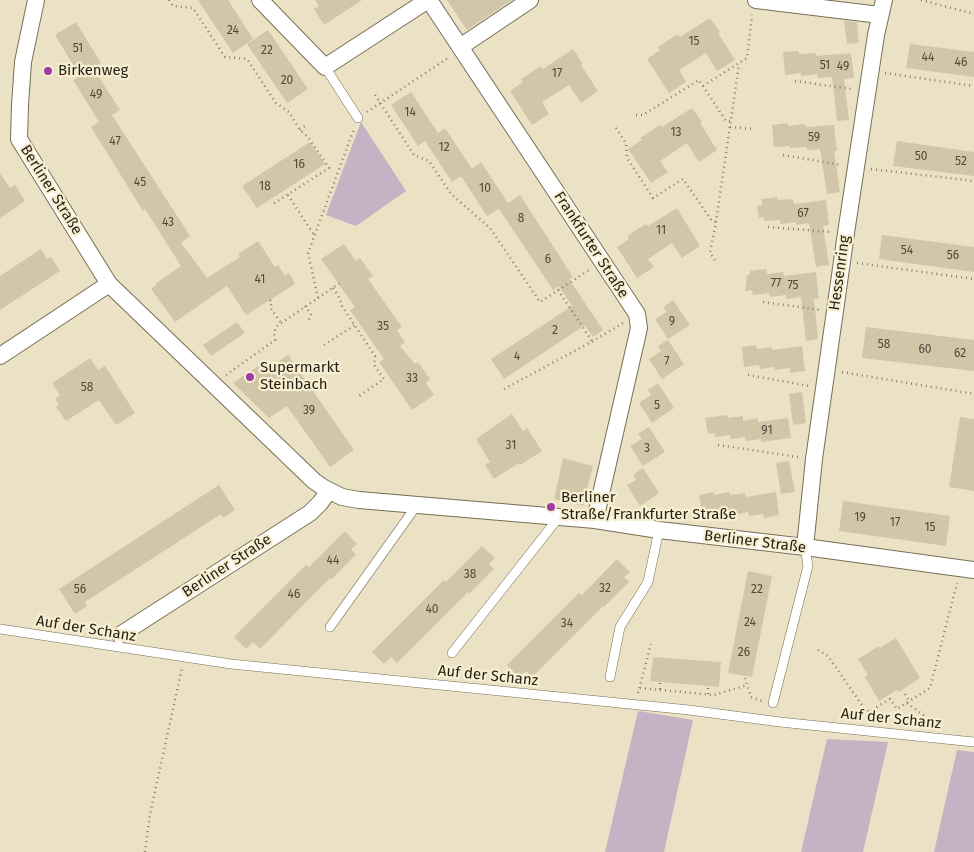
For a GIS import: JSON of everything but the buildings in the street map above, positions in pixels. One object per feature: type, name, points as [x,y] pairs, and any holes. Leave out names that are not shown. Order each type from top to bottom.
[{"type":"street","name":"Berliner Straße","points":[[36,0],[23,62],[20,139],[109,284],[314,481],[329,491],[354,500],[595,520],[659,530],[967,569]]},
{"type":"street","points":[[260,0],[325,67]]},
{"type":"street","name":"Frankfurter Straße","points":[[325,67],[429,0],[637,314],[639,328],[595,520]]},
{"type":"street","points":[[460,47],[530,0]]},
{"type":"street","points":[[754,7],[882,8]]},
{"type":"street","name":"Hessenring","points":[[805,547],[814,459],[846,233],[882,8]]},
{"type":"street","points":[[0,356],[109,284]]},
{"type":"street","name":"Berliner Straße","points":[[120,635],[310,513],[329,491]]},
{"type":"lane","points":[[325,67],[358,118]]},
{"type":"lane","points":[[330,628],[417,505]]},
{"type":"lane","points":[[452,654],[559,517]]},
{"type":"lane","points":[[610,678],[620,627],[648,582],[659,530]]},
{"type":"lane","points":[[773,702],[808,566],[805,547]]},
{"type":"lane","name":"Auf der Schanz","points":[[0,629],[231,664],[689,710],[780,722],[974,742]]},
{"type":"path","points":[[169,0],[173,6],[193,8],[225,57],[247,59],[276,103],[288,112],[300,130],[308,137],[328,168],[273,204]]},
{"type":"path","points":[[921,0],[974,14]]},
{"type":"path","points":[[703,86],[747,58],[754,7]]},
{"type":"path","points":[[318,298],[308,253],[358,118],[444,61],[460,47]]},
{"type":"path","points":[[715,260],[710,252],[739,64]]},
{"type":"path","points":[[871,71],[974,86]]},
{"type":"path","points":[[636,115],[643,116],[698,80],[726,120],[731,121]]},
{"type":"path","points":[[795,81],[868,92]]},
{"type":"path","points":[[375,95],[414,154],[428,161],[451,194],[490,228],[540,302],[602,261]]},
{"type":"path","points":[[300,130],[305,126]]},
{"type":"path","points":[[730,127],[753,129]]},
{"type":"path","points":[[616,128],[626,143],[627,158],[653,198],[683,179],[712,221],[716,222]]},
{"type":"path","points":[[783,155],[856,167],[974,181]]},
{"type":"path","points":[[288,195],[315,236]]},
{"type":"path","points":[[768,227],[846,233]]},
{"type":"path","points":[[842,262],[974,279]]},
{"type":"path","points":[[213,384],[275,340],[274,332],[281,323],[341,282]]},
{"type":"path","points":[[333,288],[340,298],[342,306],[375,356],[374,365],[384,379],[359,396]]},
{"type":"path","points":[[558,290],[593,341]]},
{"type":"path","points":[[270,300],[272,303],[270,307],[281,323]]},
{"type":"path","points":[[762,302],[835,312]]},
{"type":"path","points":[[305,306],[311,314],[308,322]]},
{"type":"path","points":[[504,388],[593,341],[637,314]]},
{"type":"path","points":[[324,345],[355,325]]},
{"type":"path","points":[[827,369],[974,394]]},
{"type":"path","points":[[748,375],[824,389]]},
{"type":"path","points":[[718,445],[814,459]]},
{"type":"path","points":[[818,650],[828,656],[866,711],[870,711],[890,699],[897,710],[930,688],[967,569]]},
{"type":"path","points":[[651,644],[640,688],[721,694],[747,685]]},
{"type":"path","points":[[145,852],[150,814],[185,657]]},
{"type":"path","points":[[745,678],[750,694],[754,699],[773,702]]},
{"type":"path","points":[[660,682],[660,689]]},
{"type":"path","points":[[708,686],[708,694]]},
{"type":"path","points":[[904,694],[908,702],[927,719],[930,726],[928,737]]},
{"type":"shaded area","points":[[361,122],[406,191],[356,226],[326,215]]},
{"type":"shaded area","points":[[638,711],[693,720],[664,852],[605,852]]},
{"type":"shaded area","points":[[827,739],[888,742],[863,852],[801,852]]},
{"type":"shaded area","points":[[957,750],[974,752],[974,852],[934,852]]},
{"type":"place","name":"Birkenweg","points":[[48,71]]},
{"type":"place","name":"Supermarkt Steinbach","points":[[250,377]]},
{"type":"place","name":"Berliner Straße/Frankfurter Straße","points":[[551,507]]}]
